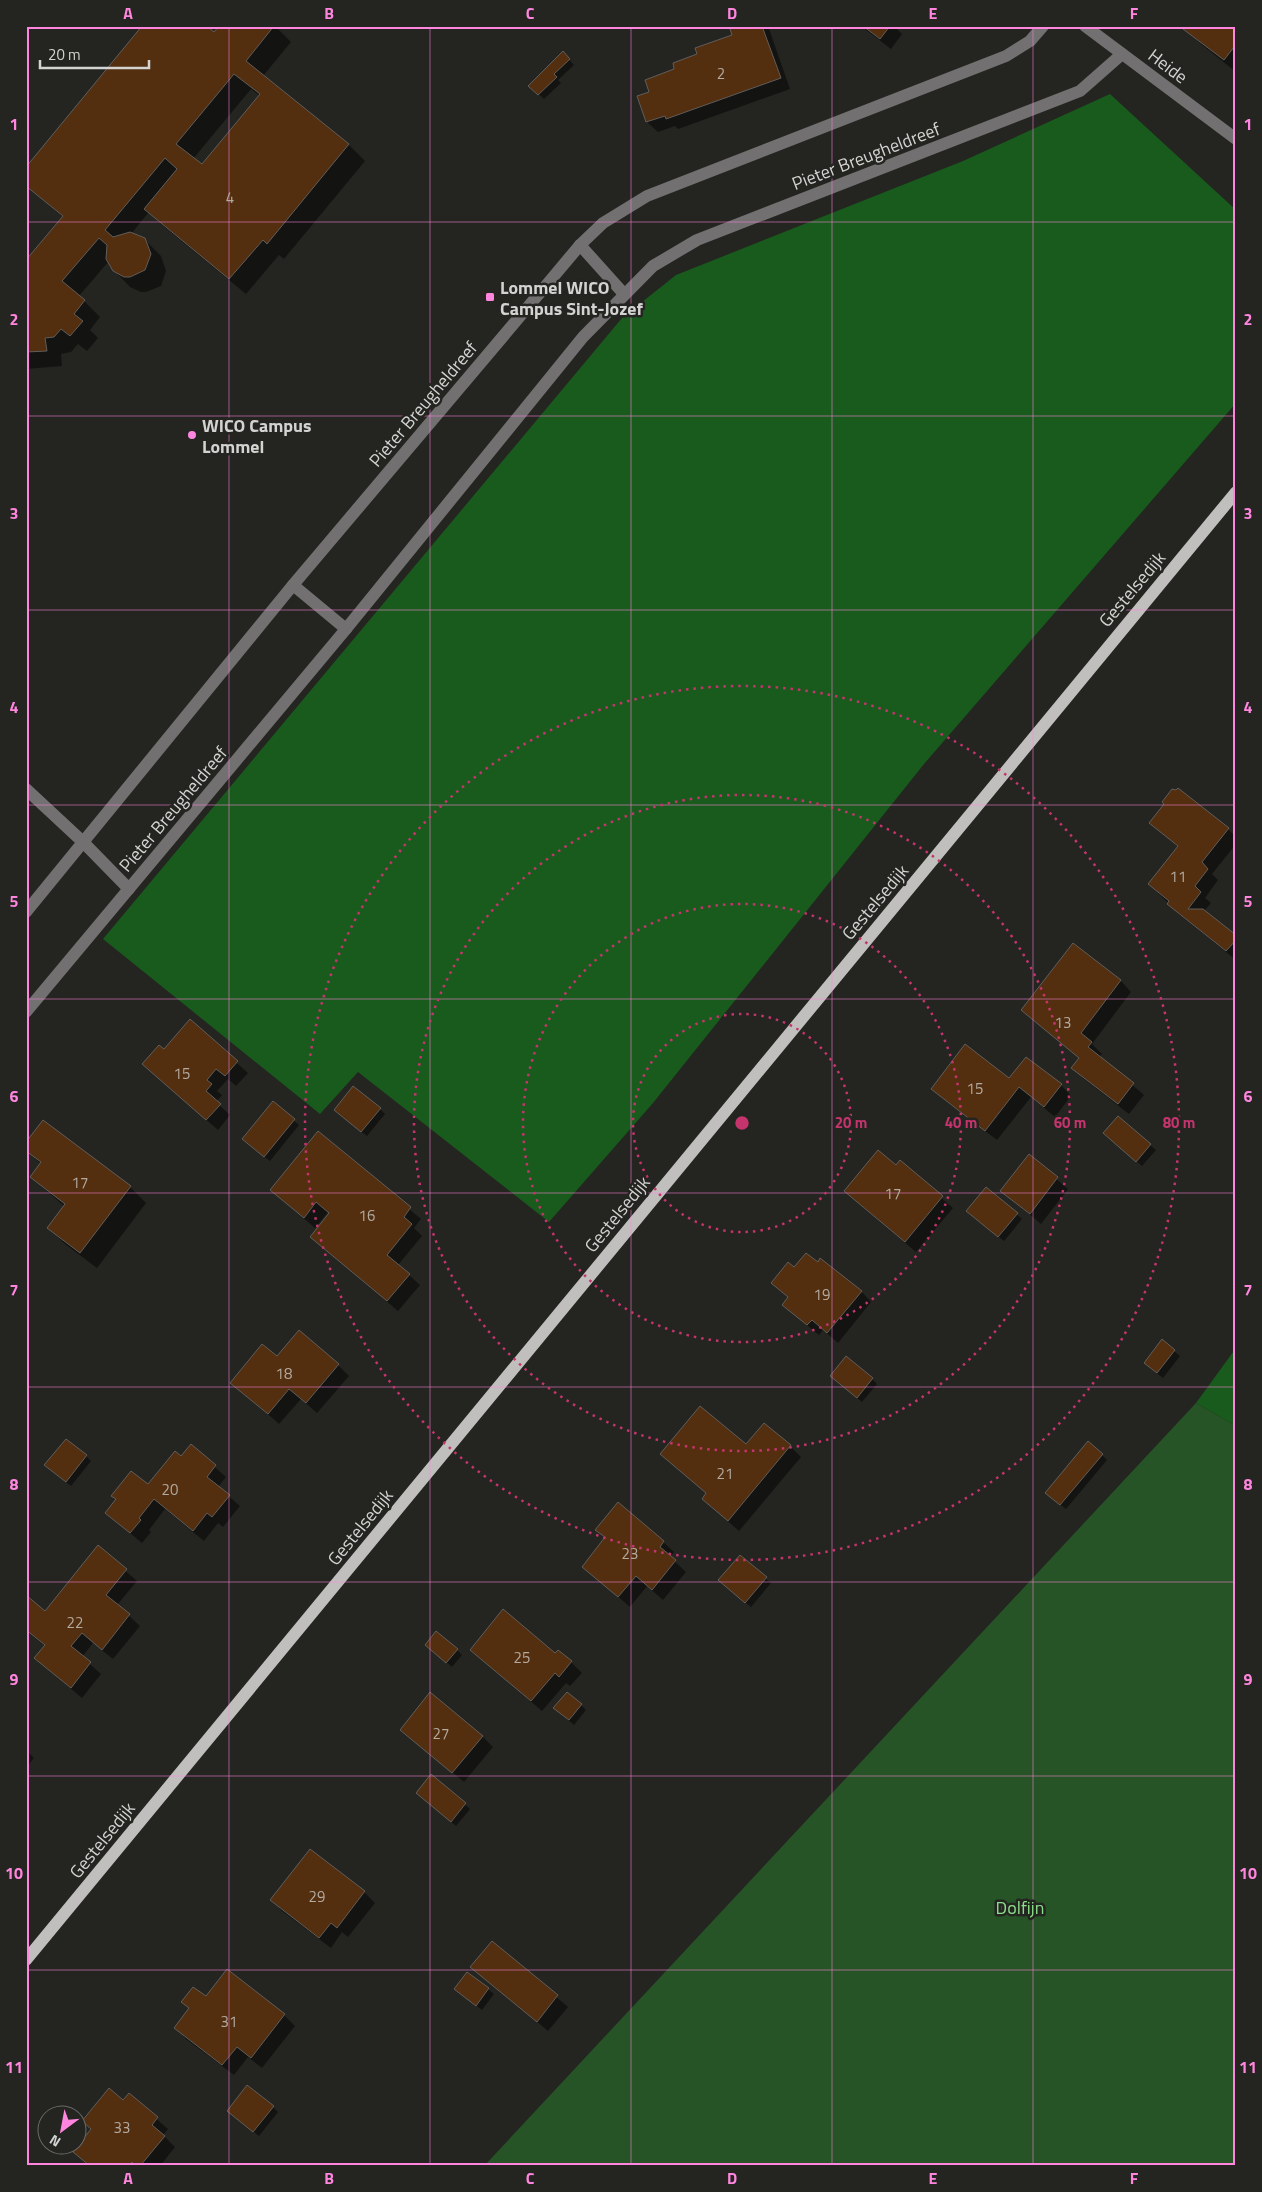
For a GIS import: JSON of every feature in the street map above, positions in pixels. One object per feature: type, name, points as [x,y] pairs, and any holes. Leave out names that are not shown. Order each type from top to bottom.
[{"type":"main road","name":"Gestelsedijk","points":[[26,1960],[1236,492]]},
{"type":"street","name":"Pieter Breugheldreef","points":[[26,912],[294,585],[580,245],[603,223],[647,196],[1006,56],[1030,41],[1043,26]]},
{"type":"street","name":"Heide","points":[[1085,26],[1234,139]]},
{"type":"street","name":"Pieter Breugheldreef","points":[[26,1012],[346,629],[583,337],[653,266],[697,240],[1080,91],[1122,54]]},
{"type":"street","points":[[580,245],[624,294]]},
{"type":"street","points":[[294,585],[346,629]]},
{"type":"street","points":[[26,789],[83,842],[129,889]]},
{"type":"green space","points":[[1110,94],[1236,210],[1236,403],[924,764],[653,1103],[549,1222],[358,1072],[320,1114],[103,939],[622,318],[676,275],[963,161]]},
{"type":"green space","points":[[1236,1348],[1236,1426],[1196,1403]]},
{"type":"green space","name":"Dolfijn","points":[[1196,1403],[1236,1426],[1236,2166],[484,2166]]},
{"type":"building","points":[[142,26],[207,26],[214,32],[219,26],[274,26],[246,61],[349,144],[267,244],[263,240],[229,279],[144,209],[177,169],[165,158],[105,230],[113,237],[130,232],[145,238],[151,254],[145,270],[130,277],[124,277],[113,271],[106,259],[107,245],[99,238],[62,281],[85,300],[74,314],[83,321],[70,336],[61,329],[54,337],[45,338],[47,351],[26,352],[26,260],[63,216],[26,186],[26,167]],"holes":[[[234,74],[260,94],[202,164],[176,144]]]},
{"type":"building","points":[[729,26],[762,26],[781,78],[666,119],[665,116],[646,122],[637,96],[649,92],[645,80],[674,69],[673,63],[697,54],[695,48],[732,35]]},
{"type":"building","points":[[863,26],[890,26],[880,39]]},
{"type":"building","points":[[1186,26],[1236,26],[1236,49],[1234,47],[1224,60],[1183,29]]},
{"type":"building","points":[[563,51],[570,59],[554,74],[557,77],[538,95],[528,86]]},
{"type":"building","points":[[1178,788],[1229,828],[1202,862],[1208,869],[1195,886],[1201,892],[1188,909],[1203,909],[1236,935],[1236,940],[1226,951],[1167,904],[1169,901],[1148,884],[1178,846],[1149,823],[1164,804],[1162,802],[1172,789],[1176,790]]},
{"type":"building","points":[[1073,943],[1121,980],[1081,1033],[1092,1042],[1088,1047],[1134,1083],[1118,1104],[1071,1068],[1079,1058],[1021,1010]]},
{"type":"building","points":[[190,1019],[238,1061],[225,1076],[216,1069],[207,1080],[212,1084],[206,1091],[221,1104],[206,1120],[142,1064],[159,1045],[164,1049]]},
{"type":"building","points":[[965,1044],[1009,1078],[1026,1057],[1062,1084],[1044,1107],[1019,1087],[985,1131],[931,1089]]},
{"type":"building","points":[[353,1086],[381,1108],[361,1132],[334,1110]]},
{"type":"building","points":[[273,1101],[295,1119],[264,1157],[242,1139]]},
{"type":"building","points":[[1118,1116],[1151,1144],[1136,1162],[1103,1133]]},
{"type":"building","points":[[43,1120],[131,1186],[80,1253],[47,1228],[65,1204],[30,1177],[41,1162],[26,1151],[26,1142]]},
{"type":"building","points":[[318,1131],[411,1207],[404,1217],[412,1224],[387,1255],[410,1274],[387,1301],[310,1237],[329,1213],[316,1202],[304,1218],[270,1190]]},
{"type":"building","points":[[878,1150],[896,1165],[900,1160],[943,1196],[905,1242],[844,1191]]},
{"type":"building","points":[[1029,1154],[1058,1177],[1030,1214],[1000,1191]]},
{"type":"building","points":[[986,1187],[1018,1213],[998,1237],[966,1211]]},
{"type":"building","points":[[806,1253],[818,1262],[820,1258],[862,1291],[827,1333],[812,1320],[807,1325],[782,1305],[788,1297],[771,1283],[788,1262],[794,1267]]},
{"type":"building","points":[[299,1330],[339,1364],[306,1403],[289,1389],[268,1414],[230,1383],[262,1344],[277,1356]]},
{"type":"building","points":[[1162,1339],[1175,1350],[1157,1373],[1144,1363]]},
{"type":"building","points":[[846,1356],[873,1378],[857,1398],[830,1376]]},
{"type":"building","points":[[700,1406],[746,1444],[764,1423],[791,1445],[728,1521],[702,1499],[706,1493],[660,1454]]},
{"type":"building","points":[[66,1439],[87,1455],[66,1482],[44,1465]]},
{"type":"building","points":[[1088,1441],[1103,1454],[1060,1505],[1045,1493]]},
{"type":"building","points":[[191,1444],[216,1465],[207,1477],[230,1495],[212,1517],[207,1513],[193,1531],[154,1499],[130,1533],[105,1513],[116,1499],[111,1496],[131,1471],[148,1484],[175,1451],[181,1456]]},
{"type":"building","points":[[618,1502],[664,1541],[660,1547],[676,1560],[652,1590],[636,1576],[618,1597],[582,1567],[605,1537],[595,1530]]},
{"type":"building","points":[[98,1545],[127,1569],[106,1595],[130,1614],[102,1650],[82,1633],[71,1646],[91,1662],[71,1688],[34,1658],[45,1645],[26,1630],[26,1595],[45,1611]]},
{"type":"building","points":[[740,1555],[767,1577],[745,1603],[718,1580]]},
{"type":"building","points":[[503,1609],[555,1653],[558,1650],[572,1661],[559,1677],[555,1673],[531,1701],[470,1650]]},
{"type":"building","points":[[436,1631],[458,1649],[446,1663],[425,1645]]},
{"type":"building","points":[[430,1692],[483,1736],[452,1773],[400,1730]]},
{"type":"building","points":[[567,1692],[582,1704],[569,1720],[553,1708]]},
{"type":"building","points":[[431,1774],[466,1803],[451,1822],[416,1793]]},
{"type":"building","points":[[310,1849],[365,1891],[337,1928],[331,1923],[319,1938],[270,1900]]},
{"type":"building","points":[[492,1941],[558,1995],[537,2022],[470,1967]]},
{"type":"building","points":[[227,1969],[285,2014],[251,2058],[237,2047],[222,2065],[174,2028],[189,2008],[181,2002],[193,1987],[206,1996]]},
{"type":"building","points":[[467,1972],[489,1988],[476,2006],[454,1989]]},
{"type":"building","points":[[247,2085],[274,2106],[253,2132],[227,2111]]},
{"type":"building","points":[[109,2088],[123,2100],[129,2093],[158,2117],[152,2125],[165,2136],[140,2166],[136,2166],[132,2162],[129,2166],[90,2166],[75,2154],[88,2154],[88,2133],[91,2129],[88,2126],[88,2114]]},
{"type":"place","name":"Lommel WICO Campus Sint-Jozef","points":[[490,297]]},
{"type":"place","name":"WICO Campus Lommel","points":[[192,435]]}]
